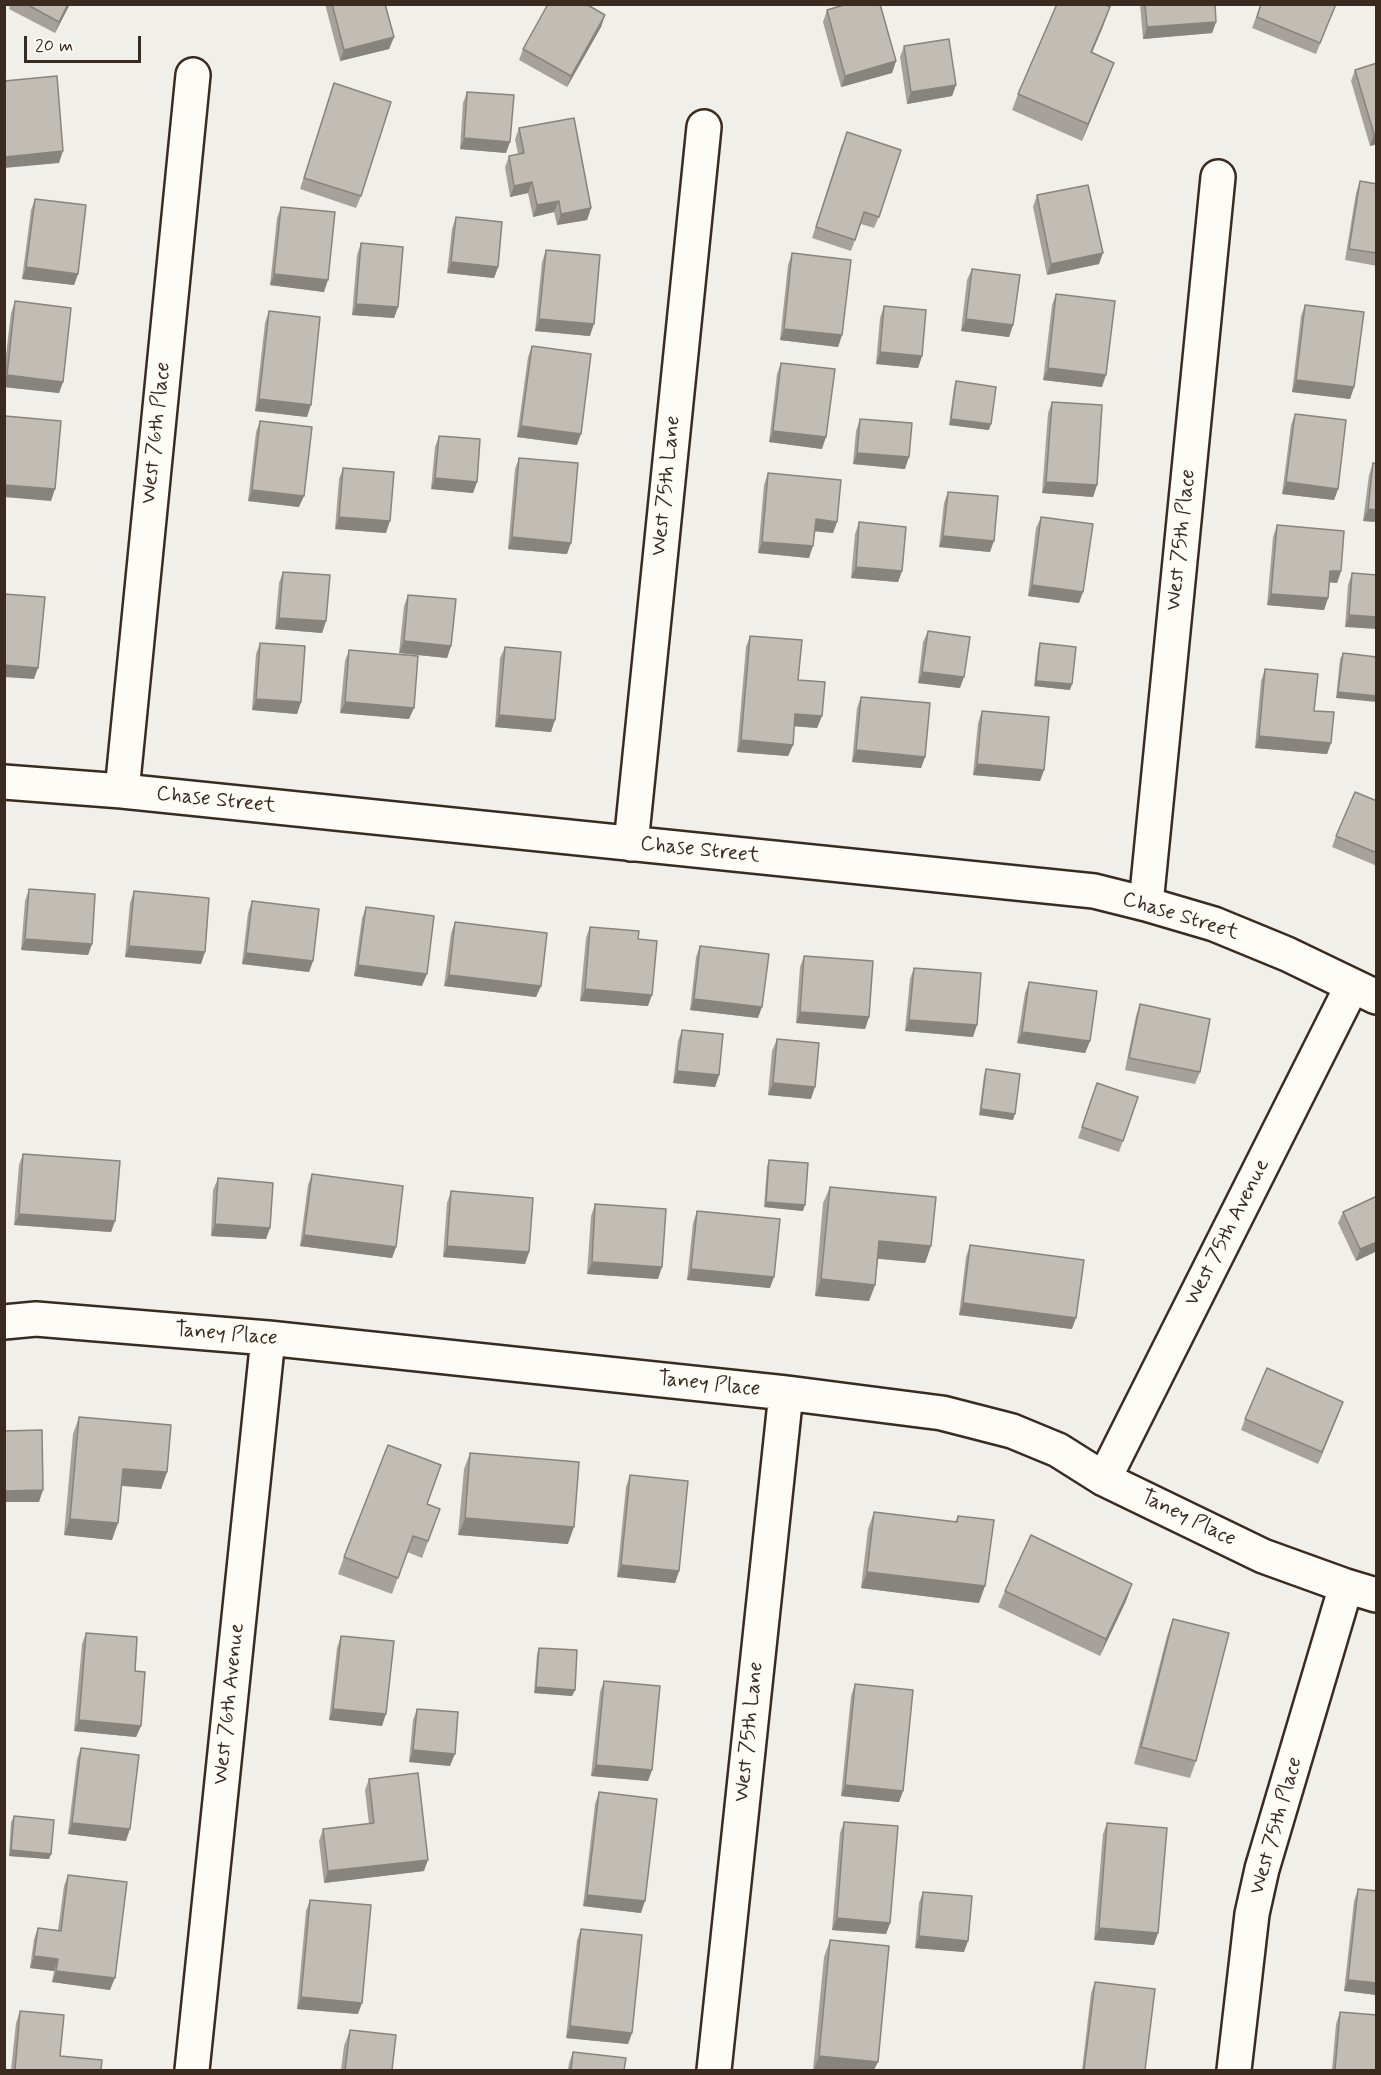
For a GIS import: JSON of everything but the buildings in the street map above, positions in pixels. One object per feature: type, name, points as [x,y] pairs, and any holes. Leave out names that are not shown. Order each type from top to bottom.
[{"type":"street","name":"West 76th Place","points":[[122,791],[193,75]]},
{"type":"street","name":"West 75th Lane","points":[[631,844],[704,127]]},
{"type":"street","name":"West 75th Place","points":[[1146,904],[1218,177]]},
{"type":"street","name":"Chase Street","points":[[4,782],[122,791],[1094,891],[1214,924],[1287,954],[1364,991]]},
{"type":"street","name":"West 75th Avenue","points":[[1104,1479],[1364,991]]},
{"type":"street","name":"Taney Place","points":[[4,1322],[36,1319],[268,1338],[786,1393],[942,1413],[1012,1431],[1058,1450],[1104,1479],[1263,1556],[1377,1595]]},
{"type":"street","name":"West 76th Avenue","points":[[192,2070],[268,1338]]},
{"type":"street","name":"West 75th Lane","points":[[714,2070],[786,1393]]},
{"type":"street","name":"West 75th Place","points":[[1234,2070],[1252,1914],[1262,1869],[1346,1586]]}]
